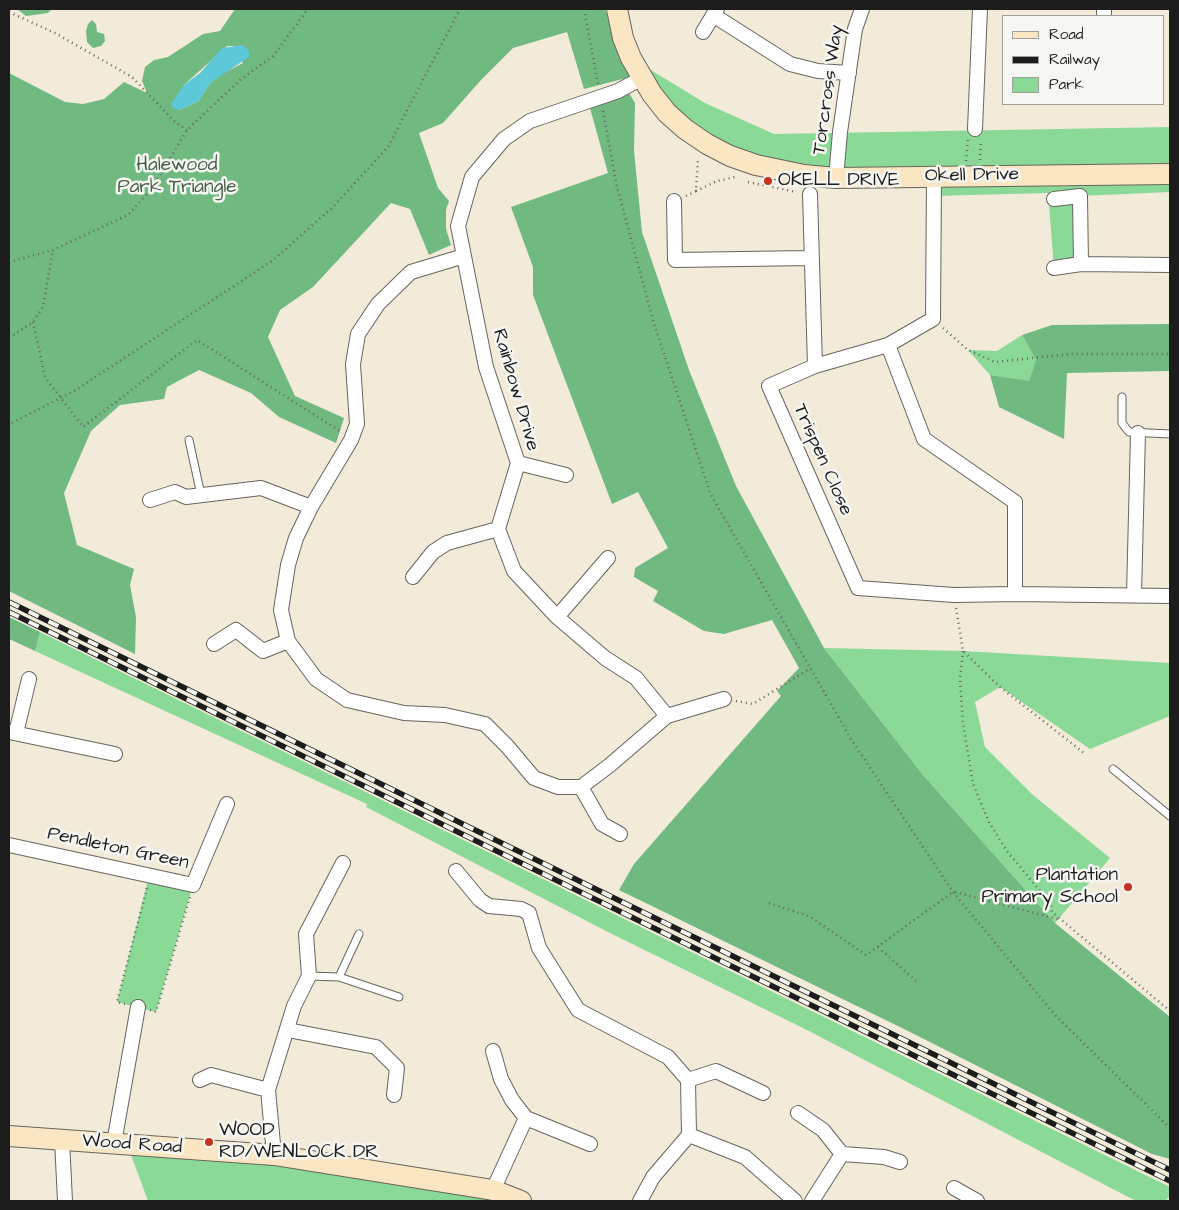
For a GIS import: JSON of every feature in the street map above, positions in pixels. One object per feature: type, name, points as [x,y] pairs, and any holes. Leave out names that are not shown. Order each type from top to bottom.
[{"type":"street","name":"Okell Drive","points":[[617,9],[623,38],[642,78],[667,113],[685,129],[730,156],[785,172],[836,178],[1170,174]]},
{"type":"street","name":"Torcross Way","points":[[836,178],[848,73],[855,29],[862,9]]},
{"type":"street","points":[[975,129],[980,9]]},
{"type":"street","points":[[703,32],[715,12],[790,64],[818,71],[848,73]]},
{"type":"street","name":"Rainbow Drive","points":[[498,529],[518,462],[486,367],[458,226],[472,176],[504,139],[530,121],[600,96],[642,78]]},
{"type":"street","points":[[933,319],[934,177]]},
{"type":"street","points":[[810,194],[810,258],[815,366]]},
{"type":"street","points":[[1054,199],[1080,196],[1081,264]]},
{"type":"street","points":[[674,201],[675,260],[810,258]]},
{"type":"street","points":[[464,256],[411,272],[378,304],[358,334],[353,364],[356,424],[351,440],[311,507],[296,538],[288,565],[281,610],[288,641],[316,679],[348,700],[404,713],[445,715],[484,724],[507,746],[534,778],[558,786],[581,787],[667,716],[724,699]]},
{"type":"street","points":[[1054,268],[1081,264],[1170,265]]},
{"type":"street","name":"Trispen Close","points":[[933,319],[888,345],[815,366],[769,386],[858,588],[954,596],[1015,594],[1170,596]]},
{"type":"street","points":[[888,345],[924,439],[1015,502],[1015,594]]},
{"type":"street","points":[[1134,596],[1138,434]]},
{"type":"street","points":[[518,462],[566,475]]},
{"type":"street","points":[[150,500],[174,492],[186,497],[261,488],[311,507]]},
{"type":"street","points":[[413,577],[434,552],[447,543],[498,529],[514,571],[557,617],[604,658],[636,678],[667,716]]},
{"type":"street","points":[[557,617],[608,558]]},
{"type":"street","points":[[214,644],[236,630],[263,651],[288,641]]},
{"type":"street","points":[[29,678],[13,733],[115,754]]},
{"type":"street","points":[[581,787],[602,824],[620,834]]},
{"type":"street","name":"Pendleton Green","points":[[9,845],[193,885],[227,804]]},
{"type":"street","points":[[274,1155],[268,1090],[294,1006],[309,976],[306,934],[343,863]]},
{"type":"street","points":[[456,871],[480,900],[489,906],[521,909],[529,914],[539,948],[578,1010],[668,1058],[688,1080],[689,1135],[653,1177],[640,1201]]},
{"type":"street","points":[[114,1143],[138,1008]]},
{"type":"street","points":[[288,1030],[376,1047],[397,1068],[394,1096]]},
{"type":"street","points":[[493,1051],[501,1079],[512,1100],[526,1118],[590,1144]]},
{"type":"street","points":[[688,1080],[716,1071],[763,1093]]},
{"type":"street","points":[[200,1080],[211,1075],[268,1090]]},
{"type":"street","points":[[798,1113],[823,1130],[842,1154],[884,1157],[900,1162]]},
{"type":"street","points":[[493,1190],[526,1118]]},
{"type":"street","points":[[689,1135],[745,1157],[795,1201]]},
{"type":"street","name":"Wood Road","points":[[9,1136],[274,1155],[493,1190],[521,1201]]},
{"type":"street","points":[[62,1140],[65,1201]]},
{"type":"street","points":[[812,1201],[842,1154]]},
{"type":"street","points":[[954,1188],[977,1201]]},
{"type":"lane","points":[[1122,397],[1122,423],[1129,432],[1138,434],[1170,434]]},
{"type":"lane","points":[[189,440],[201,494]]},
{"type":"lane","points":[[1113,769],[1170,816]]},
{"type":"lane","points":[[339,977],[359,934]]},
{"type":"lane","points":[[309,976],[339,977],[399,997]]},
{"type":"path","points":[[9,262],[53,250],[128,215],[153,187],[172,153],[188,130],[240,80],[274,56],[308,9]]},
{"type":"path","points":[[12,423],[62,398],[272,261],[333,207],[388,147],[460,9]]},
{"type":"path","points":[[584,9],[617,187],[654,324],[711,495],[850,739],[953,892],[1055,1015],[1170,1128]]},
{"type":"path","points":[[9,12],[54,33],[132,77],[175,122],[188,130]]},
{"type":"path","points":[[982,128],[972,177],[968,129],[982,128]]},
{"type":"path","points":[[696,191],[698,154]]},
{"type":"path","points":[[674,201],[717,181],[736,178]]},
{"type":"path","points":[[9,338],[33,322],[43,306],[53,250]]},
{"type":"path","points":[[933,319],[968,350],[995,362],[1071,354],[1170,354]]},
{"type":"path","points":[[33,322],[45,377],[83,427],[197,340],[329,422]]},
{"type":"path","points":[[954,596],[963,651],[960,679],[973,784],[989,822],[1006,850],[1042,891],[1051,904],[1052,912],[1170,1011]]},
{"type":"path","points":[[963,651],[1000,687],[1084,753]]},
{"type":"path","points":[[724,699],[753,704],[809,669]]},
{"type":"path","points":[[150,876],[117,1002],[156,1012],[193,885]]},
{"type":"path","points":[[953,892],[1061,920]]},
{"type":"path","points":[[769,903],[809,916],[866,956],[953,892]]},
{"type":"path","points":[[878,947],[916,981]]},
{"type":"green space","points":[[17,9],[52,9],[48,13],[26,16]]},
{"type":"green space","name":"Halewood Park Triangle","points":[[235,9],[605,9],[615,36],[634,76],[584,89],[567,32],[513,48],[481,80],[443,123],[419,133],[438,188],[449,201],[446,210],[446,229],[451,245],[429,255],[410,209],[391,203],[313,287],[280,310],[268,337],[295,396],[344,418],[336,443],[279,417],[251,393],[199,370],[167,387],[164,399],[120,405],[91,431],[64,493],[77,545],[134,569],[130,585],[136,617],[135,654],[9,591],[9,73],[65,102],[83,104],[104,99],[124,82],[147,93],[142,81],[145,67],[154,60],[168,57],[203,34],[220,31]],"holes":[[[227,46],[235,46],[243,63],[220,75],[210,83],[199,101],[179,110],[184,85]]]},
{"type":"green space","points":[[92,20],[96,24],[97,32],[104,34],[105,41],[101,46],[93,48],[87,42],[86,31],[88,24]]},
{"type":"green space","points":[[631,58],[705,103],[774,134],[1170,127],[1170,192],[1080,196],[1081,264],[1054,268],[1048,193],[934,196],[934,177],[756,165],[685,129]]},
{"type":"green space","points":[[629,93],[635,103],[634,151],[642,232],[689,370],[736,486],[824,648],[923,775],[1055,923],[1170,1017],[1170,1159],[1152,1154],[904,1029],[619,890],[634,864],[781,696],[777,691],[799,668],[772,620],[724,634],[704,631],[653,601],[658,591],[634,577],[635,568],[668,548],[638,492],[612,504],[533,295],[533,267],[511,207],[608,173],[590,108]]},
{"type":"green space","points":[[1170,324],[1170,371],[1067,373],[1064,439],[999,407],[990,375],[1029,381],[1036,360],[1022,335],[1052,325]]},
{"type":"green space","points":[[1022,335],[1036,360],[1029,382],[990,375],[968,350],[997,351]]},
{"type":"green space","points":[[9,617],[40,632],[35,651],[9,639]]},
{"type":"green space","points":[[40,632],[1170,1187],[1170,1196],[1165,1201],[1136,1201],[805,1029],[610,933],[366,807],[367,804],[35,651]]},
{"type":"green space","points":[[824,648],[963,651],[1170,663],[1170,716],[1090,749],[1000,687],[975,702],[985,747],[1033,795],[1110,858],[1055,923],[923,775]]},
{"type":"green space","points":[[149,876],[193,885],[156,1012],[117,1002]]},
{"type":"green space","points":[[127,1144],[288,1157],[517,1201],[148,1201]]},
{"type":"water","points":[[243,45],[249,51],[249,57],[210,83],[199,101],[179,110],[173,108],[171,104],[184,85],[200,73],[222,48]]},
{"type":"railway","points":[[9,602],[1170,1170]]},
{"type":"railway","points":[[9,612],[1170,1181]]},
{"type":"place","name":"OKELL DRIVE","points":[[768,181]]},
{"type":"place","name":"Plantation Primary School","points":[[1128,887]]},
{"type":"place","name":"WOOD RD/WENLOCK DR","points":[[209,1142]]}]
